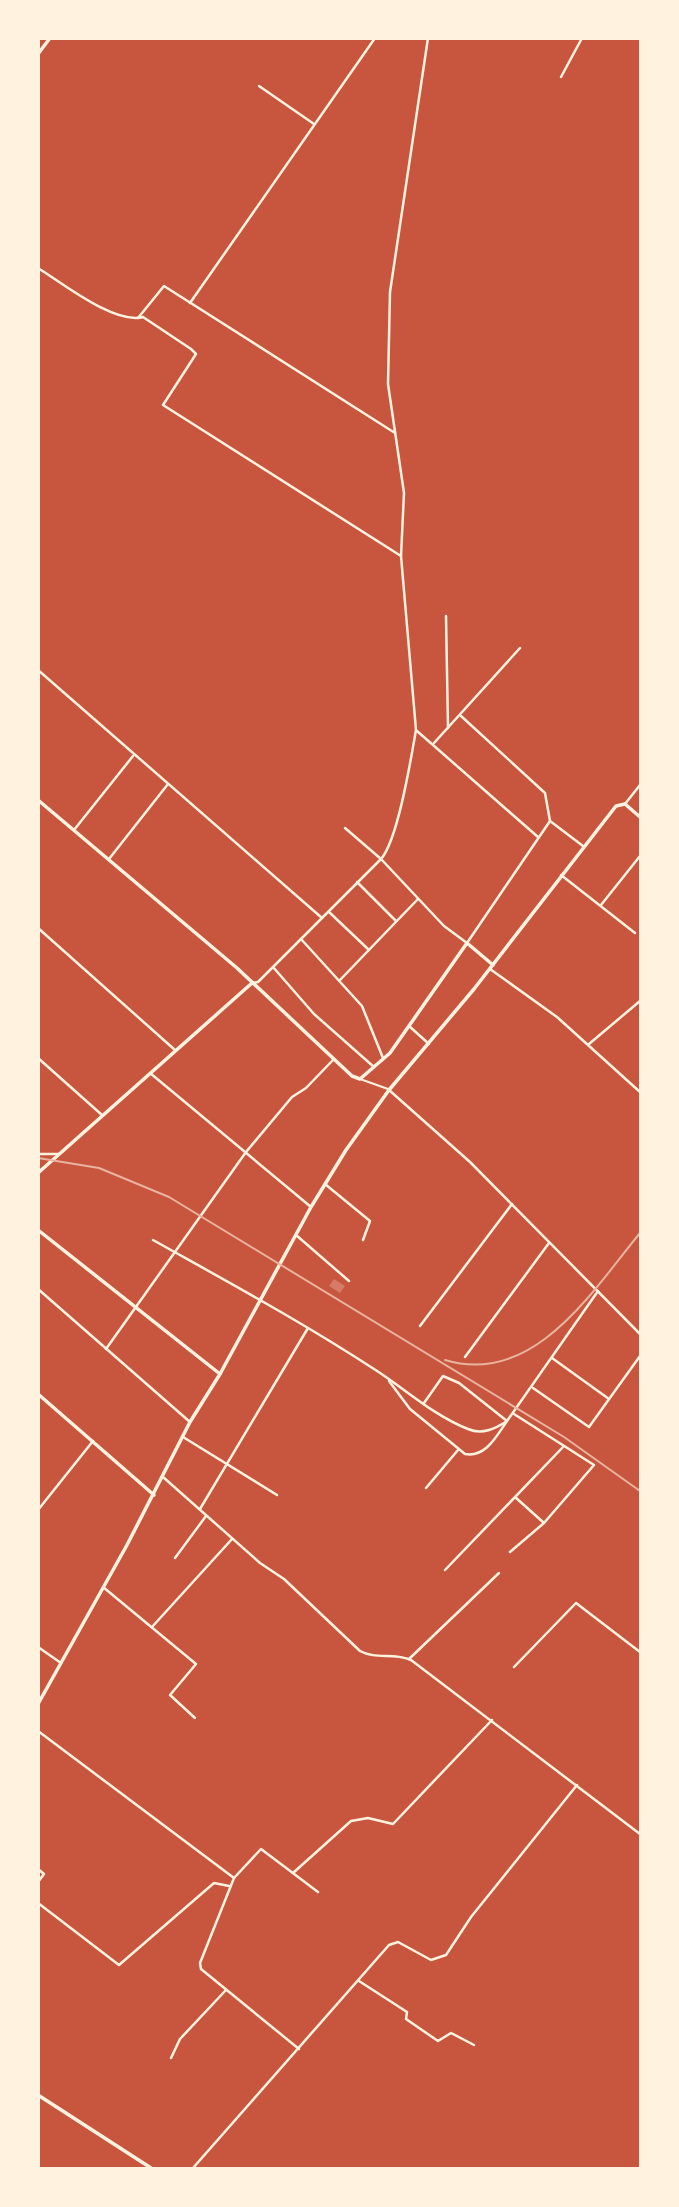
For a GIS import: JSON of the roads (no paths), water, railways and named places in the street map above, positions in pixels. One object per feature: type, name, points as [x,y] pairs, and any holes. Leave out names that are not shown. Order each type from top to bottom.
[{"type":"main road","points":[[38,54],[50,38]]},
{"type":"main road","points":[[38,800],[253,983],[334,1059],[360,1079],[383,1059],[409,1026],[467,943],[491,967]]},
{"type":"main road","points":[[38,1704],[154,1495],[190,1422],[220,1374],[295,1235],[325,1184],[388,1090],[429,1044],[616,807],[625,804],[640,817]]},
{"type":"main road","points":[[38,1173],[175,1049],[253,983]]},
{"type":"main road","points":[[38,1230],[220,1374]]},
{"type":"main road","points":[[38,1394],[154,1495]]},
{"type":"main road","points":[[38,2095],[151,2168]]},
{"type":"street","points":[[190,303],[375,38]]},
{"type":"street","points":[[253,983],[258,982],[386,853],[416,730],[401,556],[404,493],[388,384],[390,292],[428,38]]},
{"type":"street","points":[[561,78],[582,38]]},
{"type":"street","points":[[259,86],[315,124]]},
{"type":"street","points":[[38,268],[100,307],[133,320],[143,317],[196,354],[163,405],[401,556]]},
{"type":"street","points":[[138,318],[164,286],[395,433]]},
{"type":"street","points":[[446,617],[448,728]]},
{"type":"street","points":[[434,743],[520,648]]},
{"type":"street","points":[[38,670],[322,918]]},
{"type":"street","points":[[461,716],[545,793],[550,821],[584,847]]},
{"type":"street","points":[[416,730],[538,836]]},
{"type":"street","points":[[74,830],[134,755]]},
{"type":"street","points":[[109,859],[168,784]]},
{"type":"street","points":[[625,804],[640,785]]},
{"type":"street","points":[[345,828],[381,859],[444,926],[467,943],[550,821]]},
{"type":"street","points":[[601,905],[640,856]]},
{"type":"street","points":[[561,875],[635,933]]},
{"type":"street","points":[[357,882],[396,921]]},
{"type":"street","points":[[339,981],[418,899]]},
{"type":"street","points":[[329,912],[369,950]]},
{"type":"street","points":[[38,928],[175,1049]]},
{"type":"street","points":[[301,939],[362,1006],[383,1059]]},
{"type":"street","points":[[273,967],[314,1014],[374,1067]]},
{"type":"street","points":[[491,967],[589,1045],[640,1092]]},
{"type":"street","points":[[589,1045],[640,1001]]},
{"type":"street","points":[[409,1026],[429,1044]]},
{"type":"street","points":[[38,1058],[103,1115]]},
{"type":"street","points":[[106,1349],[246,1152],[292,1097],[306,1088],[334,1059]]},
{"type":"street","points":[[150,1073],[311,1207]]},
{"type":"street","points":[[360,1079],[388,1090],[512,1204],[640,1334]]},
{"type":"street","points":[[38,1154],[59,1154]]},
{"type":"street","points":[[325,1184],[370,1221],[363,1240]]},
{"type":"street","points":[[420,1326],[512,1204]]},
{"type":"street","points":[[295,1235],[349,1282]]},
{"type":"street","points":[[153,1240],[260,1298],[468,1429],[488,1431],[507,1421]]},
{"type":"street","points":[[465,1357],[550,1243]]},
{"type":"street","points":[[38,1289],[190,1422]]},
{"type":"street","points":[[389,1380],[410,1409],[458,1450],[469,1456],[481,1452],[533,1388],[598,1291]]},
{"type":"street","points":[[199,1510],[307,1328]]},
{"type":"street","points":[[533,1388],[589,1427],[640,1356]]},
{"type":"street","points":[[552,1358],[610,1400]]},
{"type":"street","points":[[424,1403],[443,1376],[467,1389],[507,1421]]},
{"type":"street","points":[[510,1552],[544,1523],[594,1465],[513,1414]]},
{"type":"street","points":[[183,1437],[277,1495]]},
{"type":"street","points":[[38,1510],[93,1441]]},
{"type":"street","points":[[445,1570],[564,1446]]},
{"type":"street","points":[[426,1488],[458,1450]]},
{"type":"street","points":[[163,1478],[284,1579],[360,1651],[368,1656],[409,1659],[578,1784],[640,1834]]},
{"type":"street","points":[[516,1497],[544,1523]]},
{"type":"street","points":[[175,1558],[206,1516]]},
{"type":"street","points":[[152,1628],[233,1539]]},
{"type":"street","points":[[409,1659],[499,1573]]},
{"type":"street","points":[[103,1587],[196,1664],[170,1695],[195,1718]]},
{"type":"street","points":[[514,1667],[576,1603],[640,1651]]},
{"type":"street","points":[[38,1647],[61,1662]]},
{"type":"street","points":[[293,1873],[351,1821],[368,1818],[393,1824],[492,1720]]},
{"type":"street","points":[[38,1731],[234,1878]]},
{"type":"street","points":[[193,2168],[395,1941],[431,1960],[446,1955],[471,1917],[578,1784]]},
{"type":"street","points":[[300,2049],[200,1966],[229,1886],[261,1849],[318,1892]]},
{"type":"street","points":[[38,1870],[44,1874],[38,1882]]},
{"type":"street","points":[[38,1903],[120,1965],[214,1883],[229,1886]]},
{"type":"street","points":[[359,1981],[407,2012],[406,2019],[438,2041],[451,2033],[474,2045]]},
{"type":"street","points":[[171,2058],[180,2039],[226,1990]]},
{"type":"railway","points":[[38,1158],[99,1168],[169,1197],[564,1437],[640,1491]]},
{"type":"railway","points":[[445,1360],[477,1365],[506,1360],[533,1347],[558,1328],[581,1305],[640,1233]]}]
